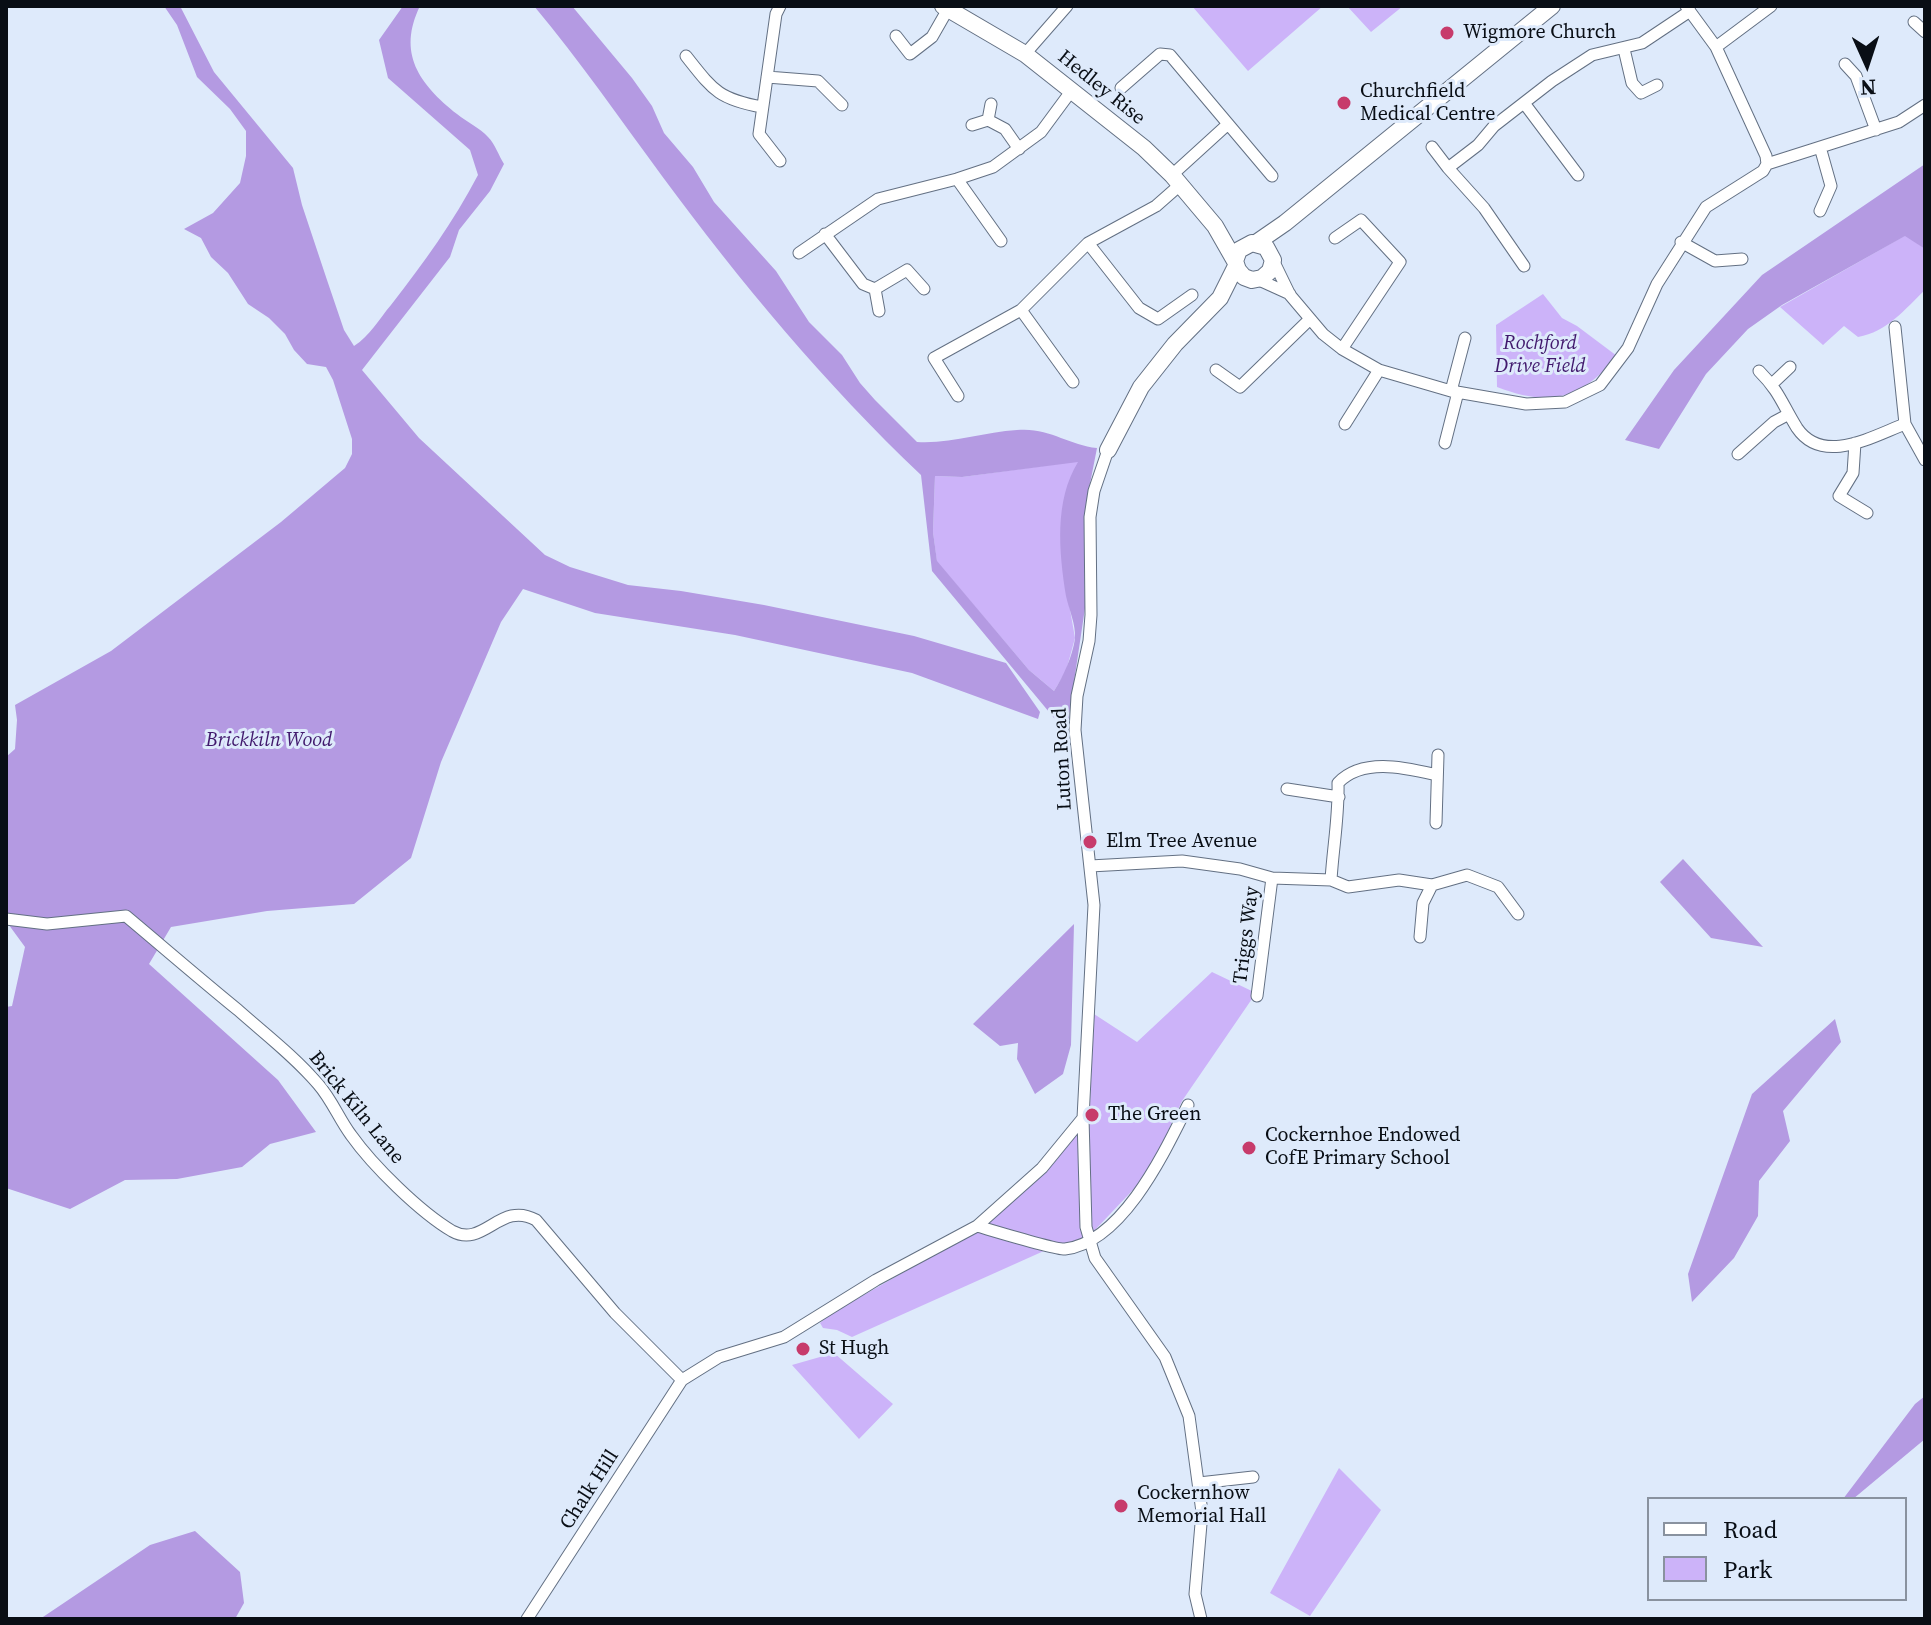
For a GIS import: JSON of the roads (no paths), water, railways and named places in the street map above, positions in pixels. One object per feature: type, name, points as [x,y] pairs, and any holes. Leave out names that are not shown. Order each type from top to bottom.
[{"type":"street","points":[[780,6],[776,14],[759,134],[780,161]]},
{"type":"street","points":[[1025,54],[1067,6]]},
{"type":"street","points":[[1220,298],[1239,250],[1285,223],[1552,6]]},
{"type":"street","points":[[1716,47],[1771,6]]},
{"type":"street","points":[[896,36],[910,54],[932,37],[945,8]]},
{"type":"street","name":"Hedley Rise","points":[[945,8],[1025,54],[1144,148],[1176,179],[1215,226],[1236,264]]},
{"type":"street","points":[[1252,243],[1266,247],[1290,295],[1310,319],[1342,349],[1379,370],[1454,392],[1526,404],[1565,402],[1600,385],[1628,348],[1657,284],[1706,207],[1763,171],[1767,164],[1716,47],[1688,8],[1642,43],[1592,55],[1494,126],[1478,145],[1448,168]]},
{"type":"street","points":[[1914,22],[1925,32]]},
{"type":"street","points":[[1624,49],[1632,83],[1641,93],[1657,85]]},
{"type":"street","points":[[1121,88],[1160,54],[1170,55],[1272,176]]},
{"type":"street","points":[[686,56],[712,89],[731,102],[762,107]]},
{"type":"street","points":[[1845,64],[1856,76],[1876,130]]},
{"type":"street","points":[[767,77],[818,81],[842,105]]},
{"type":"street","points":[[799,253],[878,199],[993,167],[1041,132],[1072,90]]},
{"type":"street","points":[[1524,103],[1578,175]]},
{"type":"street","points":[[988,120],[991,104]]},
{"type":"street","points":[[1767,164],[1899,122],[1925,105]]},
{"type":"street","points":[[972,125],[988,120],[1005,129],[1019,149]]},
{"type":"street","points":[[958,396],[934,358],[1021,310],[1088,243],[1156,206],[1176,179],[1228,124]]},
{"type":"street","points":[[1432,147],[1484,208],[1524,266]]},
{"type":"street","points":[[1820,147],[1831,186],[1820,211]]},
{"type":"street","points":[[957,179],[1001,241]]},
{"type":"street","points":[[1335,238],[1361,220],[1400,262],[1342,349]]},
{"type":"street","points":[[1108,450],[1141,387],[1175,344],[1220,298],[1270,271],[1285,223]]},
{"type":"street","name":"Hedley Rise","points":[[1215,226],[1252,243]]},
{"type":"street","points":[[825,234],[863,284],[875,289]]},
{"type":"street","points":[[1681,242],[1715,261],[1742,259]]},
{"type":"street","points":[[1088,243],[1139,308],[1158,319],[1192,295]]},
{"type":"street","points":[[1236,264],[1240,274],[1290,295]]},
{"type":"street","points":[[875,289],[907,270],[924,289]]},
{"type":"street","points":[[875,289],[879,311]]},
{"type":"street","points":[[1021,310],[1073,382]]},
{"type":"street","points":[[1216,370],[1240,387],[1310,319]]},
{"type":"street","points":[[1895,327],[1905,424],[1925,460]]},
{"type":"street","points":[[1445,443],[1465,338]]},
{"type":"street","points":[[1772,384],[1790,367]]},
{"type":"street","points":[[1345,424],[1379,370]]},
{"type":"street","points":[[1759,371],[1779,392],[1799,431],[1814,444],[1831,448],[1855,443],[1905,424]]},
{"type":"street","points":[[1738,454],[1774,422],[1789,414]]},
{"type":"street","points":[[1855,443],[1853,473],[1839,496],[1867,513]]},
{"type":"street","name":"Luton Road","points":[[1089,1243],[1083,1118],[1094,932],[1075,730],[1077,696],[1089,641],[1091,615],[1090,517],[1094,491],[1108,450]]},
{"type":"street","points":[[1436,823],[1438,755]]},
{"type":"street","points":[[1331,880],[1339,819],[1338,783],[1348,773],[1374,767],[1409,769],[1437,775]]},
{"type":"street","points":[[1287,789],[1339,797]]},
{"type":"street","points":[[1090,866],[1182,861],[1229,867],[1272,878],[1331,880],[1348,887],[1399,880],[1432,885],[1467,875],[1498,887],[1518,914]]},
{"type":"street","name":"Triggs Way","points":[[1257,996],[1272,878]]},
{"type":"street","points":[[1420,937],[1423,903],[1432,885]]},
{"type":"street","name":"Brick Kiln Lane","points":[[6,919],[47,924],[126,916],[287,1052],[318,1085],[359,1146],[383,1174],[415,1201],[460,1234],[478,1232],[512,1214],[536,1220],[615,1313],[682,1380]]},
{"type":"street","points":[[977,1226],[1062,1250],[1089,1243],[1134,1201],[1153,1175],[1188,1105]]},
{"type":"street","points":[[682,1380],[719,1357],[784,1337],[876,1280],[977,1226],[1047,1163],[1083,1118]]},
{"type":"street","points":[[1089,1243],[1095,1258],[1165,1357],[1189,1416],[1202,1512],[1195,1594],[1201,1619]]},
{"type":"street","name":"Chalk Hill","points":[[527,1619],[682,1380]]},
{"type":"street","points":[[1199,1483],[1253,1477]]},
{"type":"place","name":"Wigmore Church","points":[[1447,33]]},
{"type":"place","name":"Churchfield Medical Centre","points":[[1344,103]]},
{"type":"place","name":"Elm Tree Avenue","points":[[1090,842]]},
{"type":"place","name":"The Green","points":[[1092,1115]]},
{"type":"place","name":"Cockernhoe Endowed CofE Primary School","points":[[1249,1148]]},
{"type":"place","name":"St Hugh","points":[[803,1349]]},
{"type":"place","name":"Cockernhow Memorial Hall","points":[[1121,1506]]},
{"type":"park label","name":"Rochford Drive Field","points":[[1540,356]]},
{"type":"park label","name":"Brickkiln Wood","points":[[269,741]]}]
